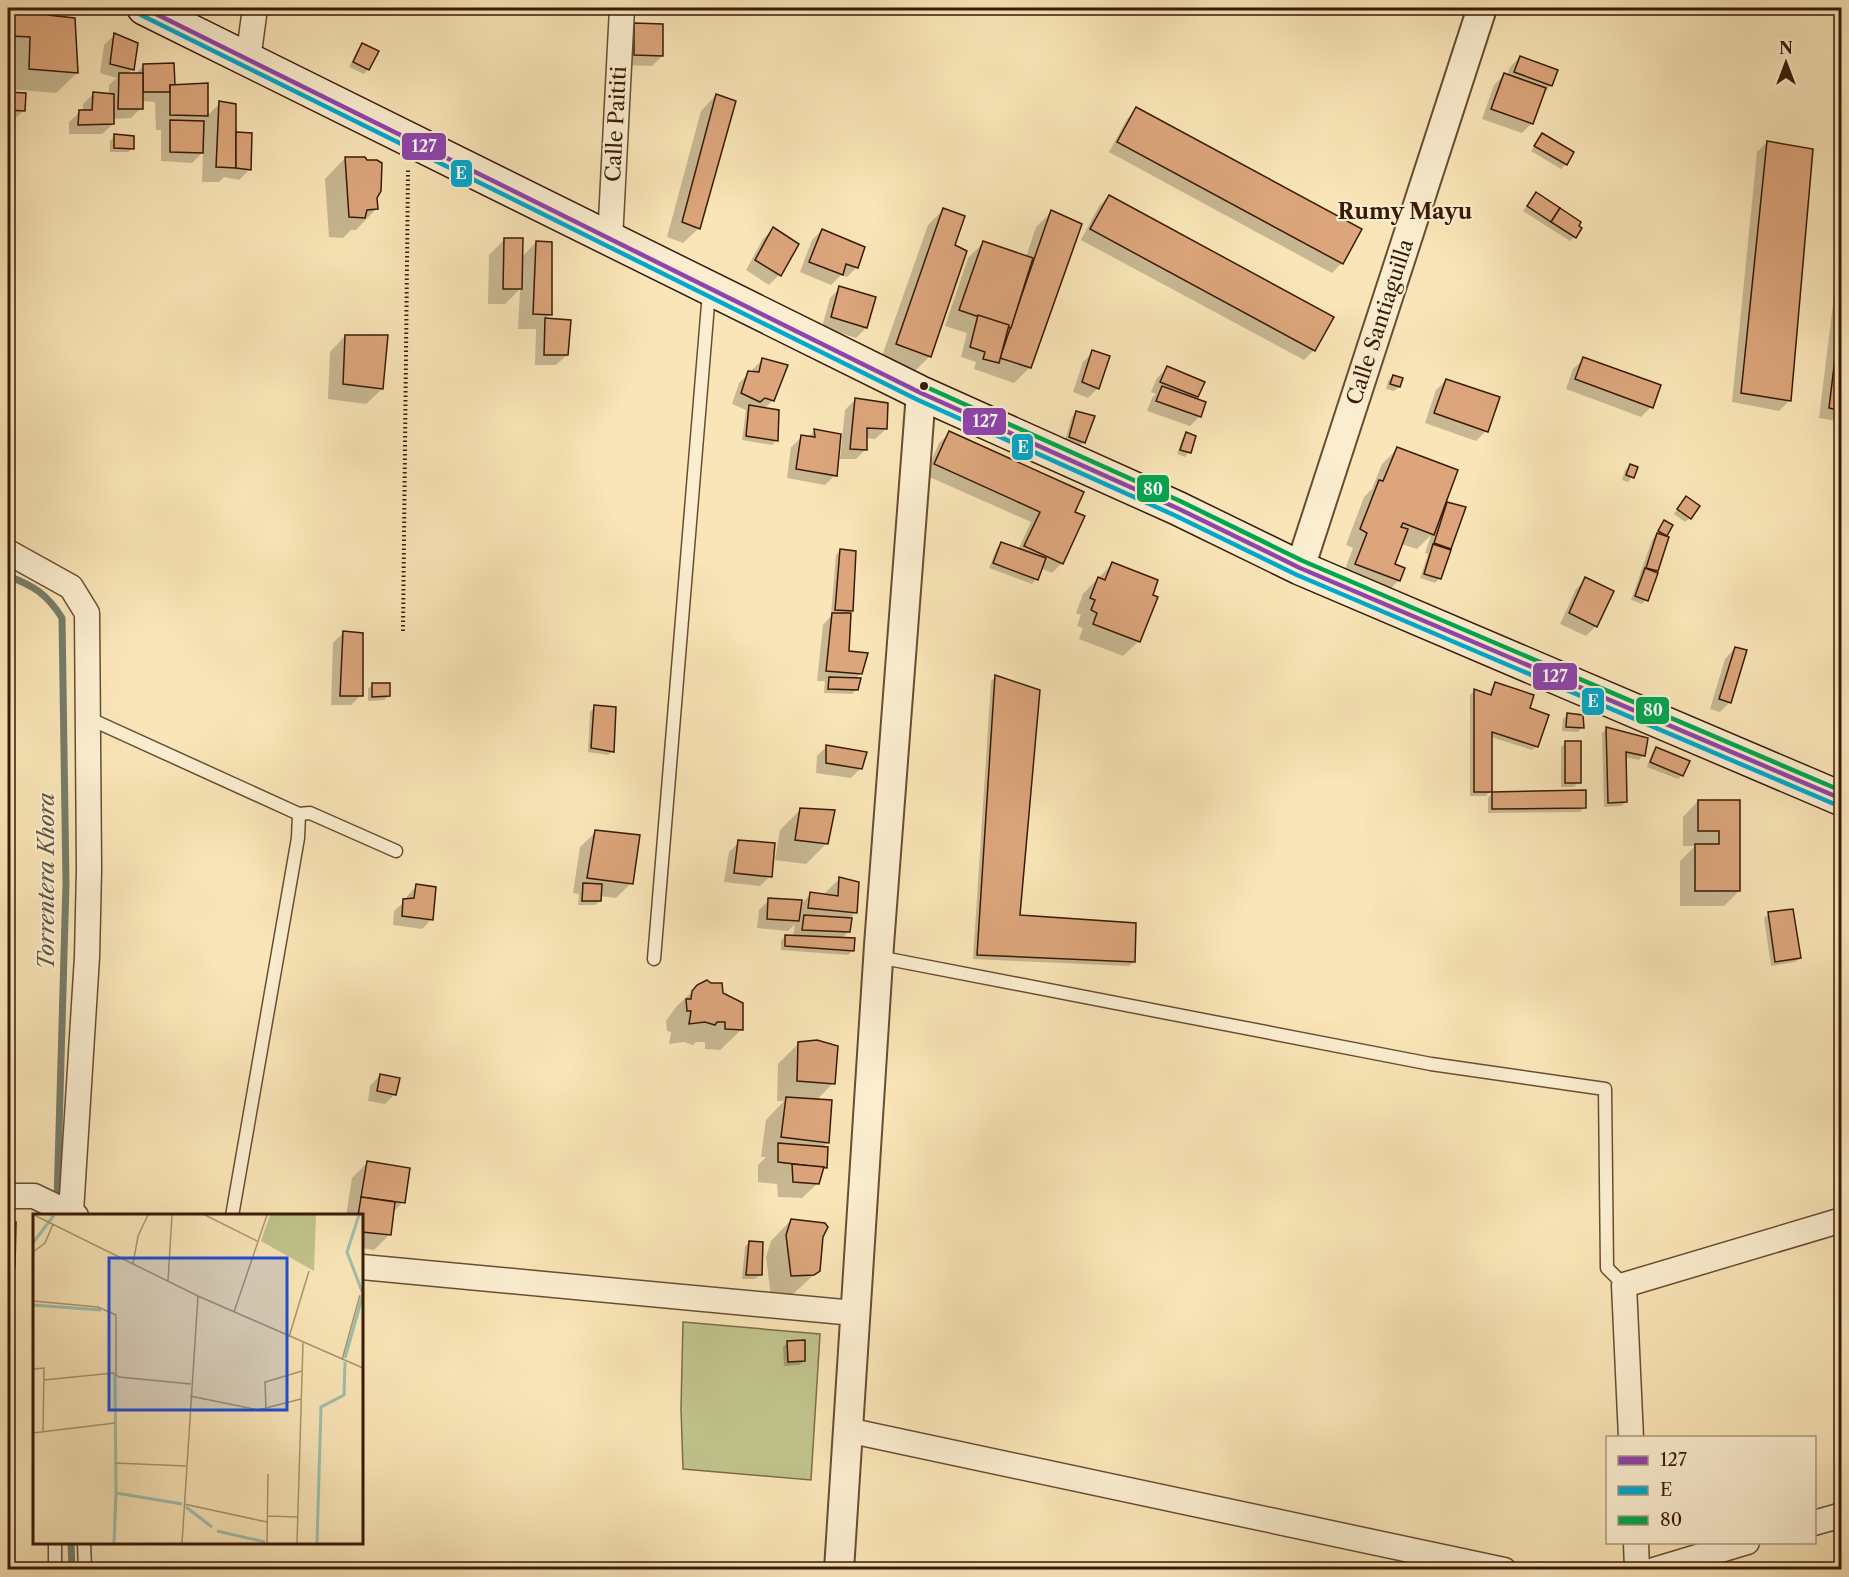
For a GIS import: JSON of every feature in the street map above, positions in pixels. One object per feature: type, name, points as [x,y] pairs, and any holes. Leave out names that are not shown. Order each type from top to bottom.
[{"type":"main road","points":[[144,8],[921,393],[1177,508],[1300,568],[1842,799]]},
{"type":"street","points":[[248,60],[255,8]]},
{"type":"street","name":"Calle Paititi","points":[[610,240],[622,8]]},
{"type":"street","name":"Calle Santiaguilla","points":[[1300,568],[1482,8]]},
{"type":"street","points":[[839,1569],[878,957],[921,393]]},
{"type":"street","points":[[8,552],[70,587],[87,612],[88,718],[87,957],[73,1214],[34,1201],[8,1196]]},
{"type":"street","points":[[1631,1436],[1624,1285],[1842,1220]]},
{"type":"street","points":[[363,1267],[854,1313]]},
{"type":"street","points":[[847,1430],[1504,1569]]},
{"type":"street","points":[[1816,1523],[1842,1515]]},
{"type":"street","points":[[1636,1544],[1637,1569]]},
{"type":"street","points":[[1654,1569],[1740,1544]]},
{"type":"lane","points":[[654,959],[710,288]]},
{"type":"lane","points":[[88,718],[299,814],[310,813],[396,851]]},
{"type":"lane","points":[[232,1214],[298,838],[299,814]]},
{"type":"lane","points":[[878,957],[1431,1064],[1605,1089],[1607,1268],[1624,1285]]},
{"type":"lane","points":[[54,1544],[55,1569]]},
{"type":"lane","points":[[84,1544],[85,1569]]},
{"type":"path","points":[[403,631],[408,139]]},
{"type":"green space","points":[[683,1322],[820,1334],[811,1480],[683,1469],[681,1409]]},
{"type":"building","points":[[12,8],[48,8],[48,15],[75,18],[78,73],[29,69],[30,37],[11,36]]},
{"type":"building","points":[[634,23],[663,24],[663,56],[634,55]]},
{"type":"building","points":[[114,33],[138,43],[134,70],[110,64]]},
{"type":"building","points":[[362,43],[379,51],[369,70],[353,62]]},
{"type":"building","points":[[1520,56],[1558,70],[1552,86],[1514,72]]},
{"type":"building","points":[[174,63],[175,85],[170,85],[170,92],[143,92],[143,64]]},
{"type":"building","points":[[119,73],[143,73],[143,109],[118,109]]},
{"type":"building","points":[[1504,73],[1546,88],[1533,124],[1491,109]]},
{"type":"building","points":[[208,83],[208,116],[170,115],[170,85]]},
{"type":"building","points":[[8,92],[26,93],[25,111],[8,110]]},
{"type":"building","points":[[93,92],[114,94],[114,124],[78,125],[79,110],[92,110]]},
{"type":"building","points":[[716,94],[736,101],[700,229],[682,222]]},
{"type":"building","points":[[219,101],[236,104],[236,168],[216,167]]},
{"type":"building","points":[[1136,107],[1362,229],[1343,264],[1117,142]]},
{"type":"building","points":[[170,120],[204,121],[203,153],[170,152]]},
{"type":"building","points":[[236,132],[252,133],[251,170],[236,168]]},
{"type":"building","points":[[1542,133],[1574,152],[1567,165],[1534,146]]},
{"type":"building","points":[[114,134],[134,136],[134,149],[114,148]]},
{"type":"building","points":[[1767,141],[1813,149],[1791,401],[1741,393]]},
{"type":"building","points":[[345,157],[365,157],[367,160],[377,160],[382,163],[381,191],[377,198],[378,209],[367,210],[365,218],[349,217]]},
{"type":"building","points":[[1536,192],[1560,208],[1551,222],[1527,206]]},
{"type":"building","points":[[1109,195],[1334,317],[1315,351],[1090,229]]},
{"type":"building","points":[[943,208],[965,216],[955,245],[967,251],[931,357],[896,344]]},
{"type":"building","points":[[1560,208],[1581,222],[1579,226],[1582,228],[1576,238],[1551,222]]},
{"type":"building","points":[[1051,210],[1082,224],[1031,368],[1000,358]]},
{"type":"building","points":[[773,227],[799,244],[781,276],[755,260]]},
{"type":"building","points":[[822,229],[865,247],[858,268],[846,264],[843,275],[809,262]]},
{"type":"building","points":[[504,238],[523,238],[522,289],[503,289]]},
{"type":"building","points":[[536,241],[552,242],[552,315],[533,314]]},
{"type":"building","points":[[983,241],[1033,258],[1011,328],[959,310]]},
{"type":"building","points":[[839,286],[876,297],[867,328],[831,317]]},
{"type":"building","points":[[1842,300],[1842,411],[1829,408]]},
{"type":"building","points":[[978,315],[1009,325],[999,363],[983,359],[985,352],[970,347]]},
{"type":"building","points":[[545,318],[571,320],[568,355],[544,355]]},
{"type":"building","points":[[345,335],[388,335],[383,389],[343,384]]},
{"type":"building","points":[[1092,350],[1110,356],[1099,389],[1082,382]]},
{"type":"building","points":[[1583,357],[1661,385],[1653,408],[1575,379]]},
{"type":"building","points":[[762,358],[788,365],[774,401],[765,398],[760,402],[741,393],[748,371],[759,372]]},
{"type":"building","points":[[1167,366],[1205,382],[1198,397],[1160,382]]},
{"type":"building","points":[[1393,375],[1403,378],[1400,387],[1390,384]]},
{"type":"building","points":[[1446,379],[1500,397],[1488,432],[1434,413]]},
{"type":"building","points":[[1162,386],[1206,402],[1201,417],[1156,401]]},
{"type":"building","points":[[855,398],[888,403],[887,429],[867,428],[867,450],[850,449]]},
{"type":"building","points":[[749,405],[779,410],[778,441],[746,436]]},
{"type":"building","points":[[1076,411],[1095,416],[1085,443],[1069,437]]},
{"type":"building","points":[[814,429],[841,434],[837,476],[796,469],[801,435],[815,437]]},
{"type":"building","points":[[949,431],[1084,492],[1075,512],[1085,516],[1063,564],[1024,546],[1040,512],[934,464]]},
{"type":"building","points":[[1186,432],[1196,436],[1191,453],[1180,450]]},
{"type":"building","points":[[1397,447],[1458,470],[1434,535],[1403,523],[1401,527],[1408,529],[1395,564],[1405,568],[1400,581],[1355,564],[1367,533],[1360,529],[1379,480],[1383,481]]},
{"type":"building","points":[[1630,464],[1638,467],[1634,478],[1626,475]]},
{"type":"building","points":[[1686,496],[1700,506],[1691,519],[1677,509]]},
{"type":"building","points":[[1447,502],[1466,507],[1451,549],[1434,543]]},
{"type":"building","points":[[1664,520],[1673,525],[1667,536],[1658,531]]},
{"type":"building","points":[[1657,533],[1669,537],[1658,571],[1646,568]]},
{"type":"building","points":[[1001,542],[1046,558],[1038,580],[993,563]]},
{"type":"building","points":[[1433,544],[1451,550],[1441,579],[1424,574]]},
{"type":"building","points":[[840,549],[856,551],[853,611],[835,610]]},
{"type":"building","points":[[1112,562],[1158,580],[1153,595],[1158,597],[1140,642],[1093,624],[1097,613],[1091,610],[1095,600],[1090,598],[1098,577],[1105,580]]},
{"type":"building","points":[[1645,568],[1658,573],[1648,601],[1635,596]]},
{"type":"building","points":[[1585,577],[1614,591],[1597,627],[1569,613]]},
{"type":"building","points":[[832,613],[851,613],[849,651],[868,653],[862,674],[826,671]]},
{"type":"building","points":[[343,631],[363,633],[363,696],[340,696]]},
{"type":"building","points":[[1735,647],[1747,650],[1731,703],[1719,699]]},
{"type":"building","points":[[995,675],[1040,690],[1020,915],[1136,923],[1135,962],[977,955]]},
{"type":"building","points":[[829,677],[861,678],[858,690],[828,689]]},
{"type":"building","points":[[1495,682],[1534,695],[1530,708],[1549,715],[1538,747],[1492,732],[1492,792],[1474,792],[1474,689],[1491,695]]},
{"type":"building","points":[[372,683],[390,683],[390,696],[372,697]]},
{"type":"building","points":[[594,705],[616,707],[614,752],[591,748]]},
{"type":"building","points":[[1567,713],[1583,715],[1584,728],[1566,727]]},
{"type":"building","points":[[1606,727],[1648,738],[1645,756],[1626,752],[1627,802],[1608,803]]},
{"type":"building","points":[[1565,741],[1581,741],[1581,783],[1565,783]]},
{"type":"building","points":[[826,745],[867,752],[862,769],[826,763]]},
{"type":"building","points":[[1656,747],[1690,761],[1683,776],[1650,762]]},
{"type":"building","points":[[1586,790],[1586,808],[1492,809],[1492,792]]},
{"type":"building","points":[[1698,800],[1740,800],[1740,891],[1695,891],[1695,844],[1719,844],[1719,831],[1698,831]]},
{"type":"building","points":[[800,808],[835,810],[828,844],[795,840]]},
{"type":"building","points":[[595,830],[640,835],[633,884],[587,878]]},
{"type":"building","points":[[738,840],[775,843],[772,877],[734,873]]},
{"type":"building","points":[[839,877],[859,882],[857,913],[808,908],[810,892],[838,896]]},
{"type":"building","points":[[583,883],[602,884],[601,901],[582,901]]},
{"type":"building","points":[[416,884],[436,887],[433,920],[402,916],[403,899],[414,898]]},
{"type":"building","points":[[768,898],[802,900],[799,921],[767,919]]},
{"type":"building","points":[[1793,909],[1801,958],[1775,962],[1768,912]]},
{"type":"building","points":[[804,915],[852,918],[850,932],[802,930]]},
{"type":"building","points":[[785,935],[855,938],[854,951],[785,946]]},
{"type":"building","points":[[707,980],[711,983],[722,983],[723,993],[743,1003],[743,1030],[725,1029],[725,1022],[717,1022],[715,1025],[705,1022],[689,1024],[691,1011],[687,1011],[686,999],[691,999],[692,991],[697,985]]},
{"type":"building","points":[[817,1040],[838,1046],[835,1084],[797,1081],[798,1042]]},
{"type":"building","points":[[380,1074],[400,1078],[396,1095],[377,1091]]},
{"type":"building","points":[[786,1097],[832,1100],[829,1143],[781,1137]]},
{"type":"building","points":[[778,1143],[828,1147],[827,1168],[778,1162]]},
{"type":"building","points":[[367,1161],[410,1168],[405,1203],[361,1197]]},
{"type":"building","points":[[792,1164],[824,1167],[819,1184],[793,1182]]},
{"type":"building","points":[[361,1197],[395,1202],[391,1235],[363,1232],[363,1214],[358,1214]]},
{"type":"building","points":[[791,1219],[825,1223],[828,1227],[823,1237],[820,1271],[814,1275],[791,1276],[786,1235]]},
{"type":"building","points":[[8,1222],[16,1222],[15,1268],[8,1268]]},
{"type":"building","points":[[749,1241],[763,1242],[762,1275],[746,1275]]},
{"type":"building","points":[[805,1340],[805,1361],[788,1362],[787,1341]]},
{"type":"waterway","name":"Torrentera Khora","points":[[8,576],[39,592],[62,618],[66,884],[57,1201]]},
{"type":"waterway","name":"Torrentera Khora","points":[[71,1544],[72,1570]]},
{"type":"transit line","name":"127","points":[[144,8],[921,393],[1177,508],[1300,568],[1842,799]]},
{"type":"transit line","name":"E","points":[[141,15],[918,400],[1174,515],[1297,575],[1839,806]]},
{"type":"transit line","name":"80","points":[[924,386],[1180,501],[1303,561],[1842,791]]},
{"type":"district","name":"Rumy Mayu","points":[[1405,211]]}]
